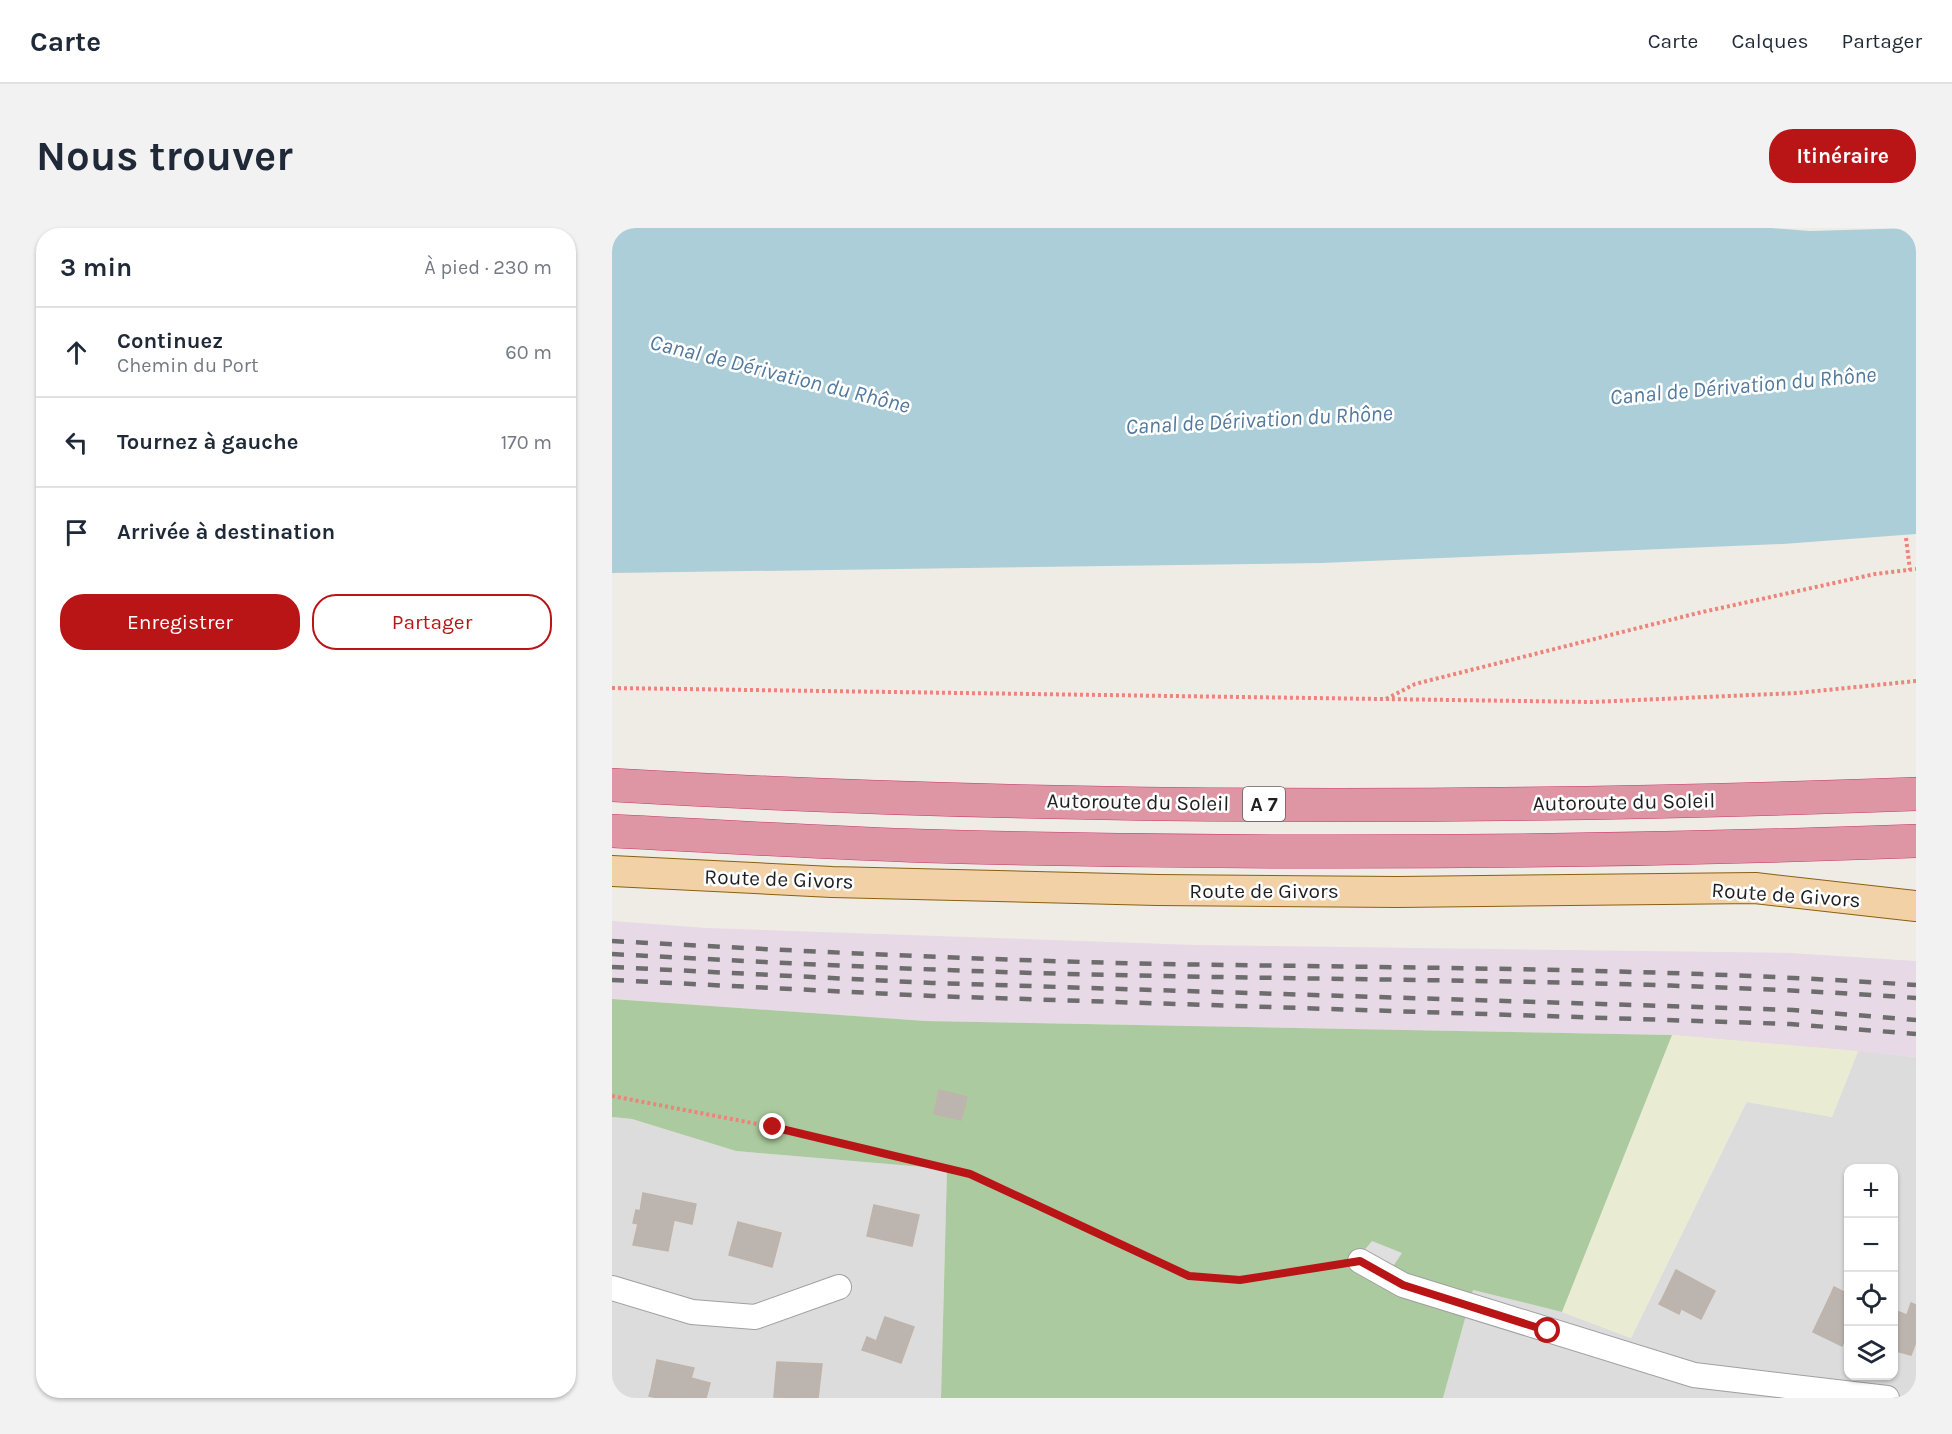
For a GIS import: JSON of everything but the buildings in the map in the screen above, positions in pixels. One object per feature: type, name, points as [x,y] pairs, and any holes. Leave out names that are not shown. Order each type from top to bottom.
[{"type":"highway","name":"Autoroute du Soleil","points":[[612,784],[829,795],[1278,804],[1537,804],[1916,794]]},
{"type":"highway","name":"A 7","points":[[612,831],[922,846],[1132,851],[1622,849],[1916,841]]},
{"type":"main road","name":"Route de Givors","points":[[612,871],[832,882],[1157,890],[1398,892],[1755,888],[1916,906]]},
{"type":"street","points":[[1360,1261],[1403,1285],[1694,1375],[1887,1398]]},
{"type":"street","points":[[612,1287],[692,1312],[755,1317],[839,1287]]},
{"type":"path","points":[[1906,538],[1910,570]]},
{"type":"path","points":[[1385,700],[1415,684],[1698,613],[1875,574],[1916,569]]},
{"type":"path","points":[[612,688],[1592,702],[1797,693],[1916,681]]},
{"type":"path","points":[[612,1096],[773,1127],[970,1174],[1189,1276],[1240,1280],[1360,1261]]},
{"type":"shaded area","points":[[612,921],[707,928],[1195,945],[1790,953],[1916,961],[1916,1057],[1672,1035],[926,1021],[612,999]]},
{"type":"shaded area","points":[[1858,1051],[1916,1057],[1916,1398],[1443,1398],[1473,1290],[1562,1312],[1631,1338],[1747,1101],[1832,1117]]},
{"type":"shaded area","points":[[612,1117],[632,1119],[736,1151],[947,1169],[941,1398],[612,1398]]},
{"type":"shaded area","points":[[1372,1241],[1402,1253],[1394,1265],[1362,1253]]},
{"type":"green space","points":[[612,999],[926,1021],[1672,1035],[1562,1312],[1473,1290],[1443,1398],[941,1398],[947,1169],[736,1151],[632,1119],[612,1117]]},
{"type":"green space","points":[[1672,1035],[1858,1051],[1832,1117],[1746,1102],[1631,1338],[1562,1312]]},
{"type":"water","name":"Canal de Dérivation du Rhône","points":[[612,228],[1771,228],[1810,231],[1916,228],[1916,534],[1783,544],[1321,563],[612,573]]},
{"type":"railway","points":[[612,941],[1025,960],[1634,972],[1916,985]]},
{"type":"railway","points":[[612,954],[1025,973],[1634,984],[1916,998]]},
{"type":"railway","points":[[612,967],[932,983],[1793,1010],[1916,1020]]},
{"type":"railway","points":[[612,980],[932,996],[1790,1024],[1916,1034]]},
{"type":"route","points":[[773,1127],[970,1174],[1189,1276],[1240,1280],[1360,1261],[1403,1285],[1548,1331]]}]
